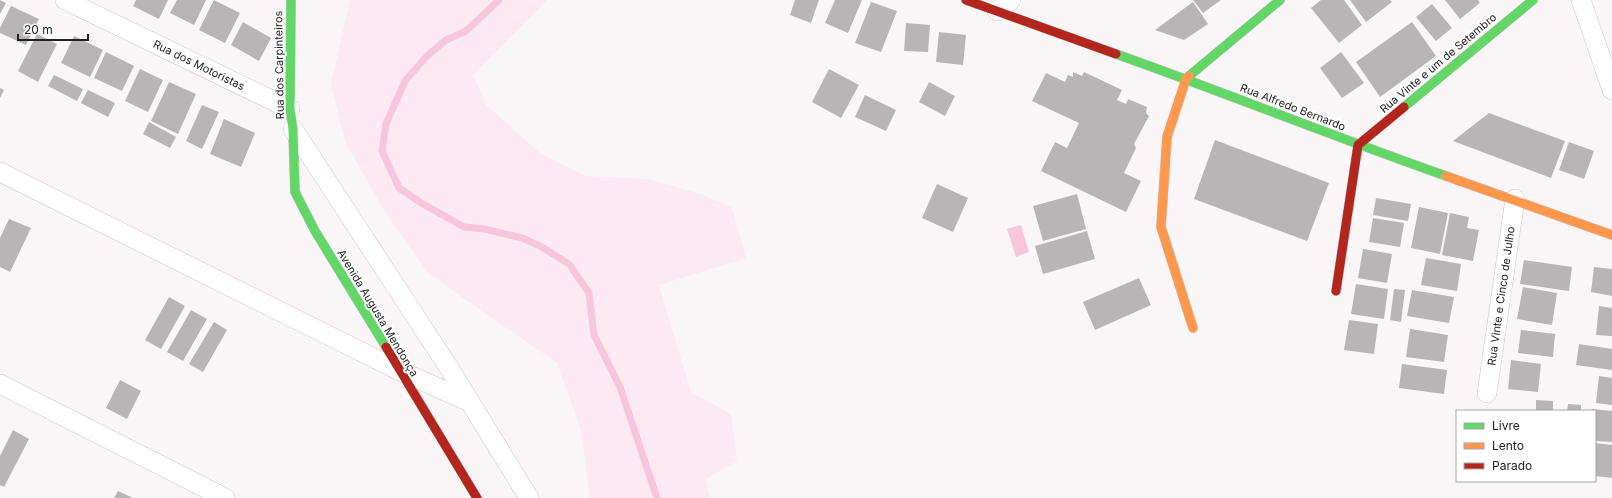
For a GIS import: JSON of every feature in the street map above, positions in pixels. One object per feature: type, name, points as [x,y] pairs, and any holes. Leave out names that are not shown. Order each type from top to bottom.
[{"type":"street","name":"Rua dos Motoristas","points":[[65,0],[290,109]]},
{"type":"street","name":"Rua dos Carpinteiros","points":[[291,0],[290,109],[292,129]]},
{"type":"street","name":"Rua Alfredo Bernardo","points":[[966,0],[1004,5],[1186,79],[1358,145],[1612,234]]},
{"type":"street","points":[[1193,328],[1161,228],[1167,137],[1186,79],[1280,0]]},
{"type":"street","name":"Rua Vinte e um de Setembro","points":[[1358,145],[1533,0]]},
{"type":"street","points":[[1581,0],[1611,83]]},
{"type":"street","points":[[292,129],[348,212],[470,402],[529,498]]},
{"type":"street","name":"Avenida Augusta Mendonça","points":[[292,129],[295,192],[315,231],[477,498]]},
{"type":"street","points":[[1336,291],[1358,145]]},
{"type":"street","points":[[0,172],[400,371],[470,402]]},
{"type":"street","name":"Rua Vinte e Cinco de Julho","points":[[1487,393],[1515,199]]},
{"type":"street","points":[[0,384],[225,498]]},
{"type":"shaded area","points":[[350,0],[547,0],[473,75],[486,105],[541,154],[586,176],[648,179],[701,194],[732,208],[746,258],[659,285],[691,392],[731,414],[737,461],[706,479],[710,498],[590,498],[581,430],[557,363],[429,274],[385,212],[345,142],[331,84]]},
{"type":"shaded area","points":[[1021,225],[1029,252],[1016,257],[1007,229]]},
{"type":"building","points":[[0,0],[6,3],[0,14]]},
{"type":"building","points":[[136,0],[168,0],[159,19],[133,6]]},
{"type":"building","points":[[177,0],[206,0],[194,25],[170,13]]},
{"type":"building","points":[[214,0],[240,13],[225,43],[199,30]]},
{"type":"building","points":[[795,0],[819,0],[811,23],[790,15]]},
{"type":"building","points":[[835,0],[862,0],[848,33],[825,23]]},
{"type":"building","points":[[1193,0],[1221,0],[1203,13]]},
{"type":"building","points":[[1321,0],[1344,0],[1362,25],[1339,43],[1311,8]]},
{"type":"building","points":[[1350,0],[1390,0],[1392,2],[1366,22]]},
{"type":"building","points":[[1445,0],[1478,0],[1480,3],[1460,19]]},
{"type":"building","points":[[871,2],[897,11],[881,52],[855,43]]},
{"type":"building","points":[[1193,2],[1208,24],[1184,40],[1155,30]]},
{"type":"building","points":[[1432,4],[1452,28],[1436,41],[1416,17]]},
{"type":"building","points":[[11,6],[39,19],[26,45],[0,33],[0,28]]},
{"type":"building","points":[[243,22],[271,38],[259,61],[231,45]]},
{"type":"building","points":[[1412,22],[1436,56],[1380,97],[1356,62]]},
{"type":"building","points":[[906,23],[930,25],[928,52],[904,51]]},
{"type":"building","points":[[939,32],[966,35],[963,65],[936,62]]},
{"type":"building","points":[[37,34],[57,44],[38,82],[18,71]]},
{"type":"building","points":[[74,36],[103,50],[90,77],[61,63]]},
{"type":"building","points":[[106,52],[134,66],[122,91],[94,78]]},
{"type":"building","points":[[1341,52],[1364,83],[1342,98],[1320,68]]},
{"type":"building","points":[[140,69],[163,80],[148,112],[125,101]]},
{"type":"building","points":[[829,69],[859,85],[841,118],[812,102]]},
{"type":"building","points":[[1073,72],[1082,76],[1084,72],[1122,90],[1117,100],[1126,104],[1128,99],[1147,107],[1146,113],[1149,116],[1134,144],[1136,148],[1124,173],[1141,181],[1126,212],[1041,171],[1055,142],[1067,148],[1079,123],[1032,101],[1046,73],[1065,82],[1068,75],[1073,77]]},
{"type":"building","points":[[54,75],[83,89],[77,101],[48,86]]},
{"type":"building","points":[[169,82],[196,94],[178,134],[151,121]]},
{"type":"building","points":[[929,82],[955,96],[945,116],[919,102]]},
{"type":"building","points":[[0,88],[4,90],[0,98]]},
{"type":"building","points":[[88,90],[115,103],[108,117],[81,103]]},
{"type":"building","points":[[865,95],[896,110],[886,131],[855,117]]},
{"type":"building","points":[[202,105],[219,112],[202,149],[186,141]]},
{"type":"building","points":[[1489,113],[1565,141],[1551,178],[1453,141]]},
{"type":"building","points":[[224,119],[255,133],[241,167],[210,154]]},
{"type":"building","points":[[149,122],[176,137],[170,148],[143,134]]},
{"type":"building","points":[[1215,140],[1329,183],[1307,241],[1194,199]]},
{"type":"building","points":[[1569,142],[1594,151],[1584,179],[1559,170]]},
{"type":"building","points":[[937,184],[968,198],[953,232],[922,218]]},
{"type":"building","points":[[1077,194],[1086,229],[1043,241],[1033,206]]},
{"type":"building","points":[[1376,198],[1411,204],[1408,221],[1373,215]]},
{"type":"building","points":[[1419,207],[1448,213],[1440,254],[1411,248]]},
{"type":"building","points":[[1450,213],[1469,217],[1467,228],[1479,230],[1473,261],[1442,255]]},
{"type":"building","points":[[1373,218],[1404,223],[1400,247],[1369,242]]},
{"type":"building","points":[[9,219],[31,228],[10,272],[0,267],[0,238]]},
{"type":"building","points":[[1087,231],[1095,259],[1043,274],[1035,246]]},
{"type":"building","points":[[1363,249],[1392,254],[1387,283],[1358,278]]},
{"type":"building","points":[[1426,258],[1461,264],[1457,291],[1421,285]]},
{"type":"building","points":[[1524,260],[1572,267],[1569,291],[1520,284]]},
{"type":"building","points":[[1594,267],[1612,269],[1612,296],[1591,292]]},
{"type":"building","points":[[1139,278],[1151,305],[1095,330],[1083,302]]},
{"type":"building","points":[[1356,284],[1388,289],[1384,319],[1351,314]]},
{"type":"building","points":[[1523,287],[1557,293],[1552,325],[1517,319]]},
{"type":"building","points":[[1394,289],[1405,290],[1401,322],[1390,320]]},
{"type":"building","points":[[1412,290],[1454,297],[1449,323],[1407,316]]},
{"type":"building","points":[[169,297],[185,306],[161,349],[145,340]]},
{"type":"building","points":[[1599,306],[1612,308],[1612,336],[1596,335]]},
{"type":"building","points":[[191,310],[207,319],[183,361],[167,352]]},
{"type":"building","points":[[1349,320],[1378,324],[1374,354],[1344,350]]},
{"type":"building","points":[[214,322],[227,330],[203,372],[189,364]]},
{"type":"building","points":[[1410,329],[1448,335],[1444,362],[1406,357]]},
{"type":"building","points":[[1521,330],[1555,334],[1553,357],[1518,353]]},
{"type":"building","points":[[1579,344],[1612,349],[1612,370],[1576,365]]},
{"type":"building","points":[[1511,360],[1541,364],[1538,392],[1508,389]]},
{"type":"building","points":[[1402,364],[1447,370],[1444,394],[1399,388]]},
{"type":"building","points":[[1599,376],[1612,378],[1612,405],[1596,403]]},
{"type":"building","points":[[120,380],[141,391],[127,419],[106,408]]},
{"type":"building","points":[[1536,400],[1553,401],[1553,410],[1536,410]]},
{"type":"building","points":[[1568,404],[1581,405],[1581,410],[1567,410]]},
{"type":"building","points":[[1592,409],[1612,411],[1612,442],[1596,441],[1596,410]]},
{"type":"building","points":[[13,430],[29,439],[4,487],[0,485],[0,456]]},
{"type":"building","points":[[1596,443],[1612,445],[1612,478],[1596,476]]},
{"type":"building","points":[[118,491],[133,498],[114,498]]},
{"type":"waterway","points":[[499,0],[466,31],[446,40],[427,56],[405,81],[386,124],[382,151],[399,188],[423,204],[464,227],[485,229],[522,238],[540,246],[569,264],[589,293],[594,335],[620,387],[657,498]]},
{"type":"traffic: fast","points":[[291,0],[290,109],[293,129],[295,192],[315,231],[386,347]]},
{"type":"traffic: fast","points":[[1189,76],[1280,0]]},
{"type":"traffic: fast","points":[[1404,107],[1533,0]]},
{"type":"traffic: fast","points":[[1116,54],[1446,176]]},
{"type":"traffic: slow","points":[[1189,76],[1186,79],[1167,137],[1161,227],[1193,328]]},
{"type":"traffic: slow","points":[[1446,176],[1612,235]]},
{"type":"traffic: jam","points":[[966,0],[1116,54]]},
{"type":"traffic: jam","points":[[1336,291],[1358,145],[1404,107]]},
{"type":"traffic: jam","points":[[386,347],[477,498]]}]
